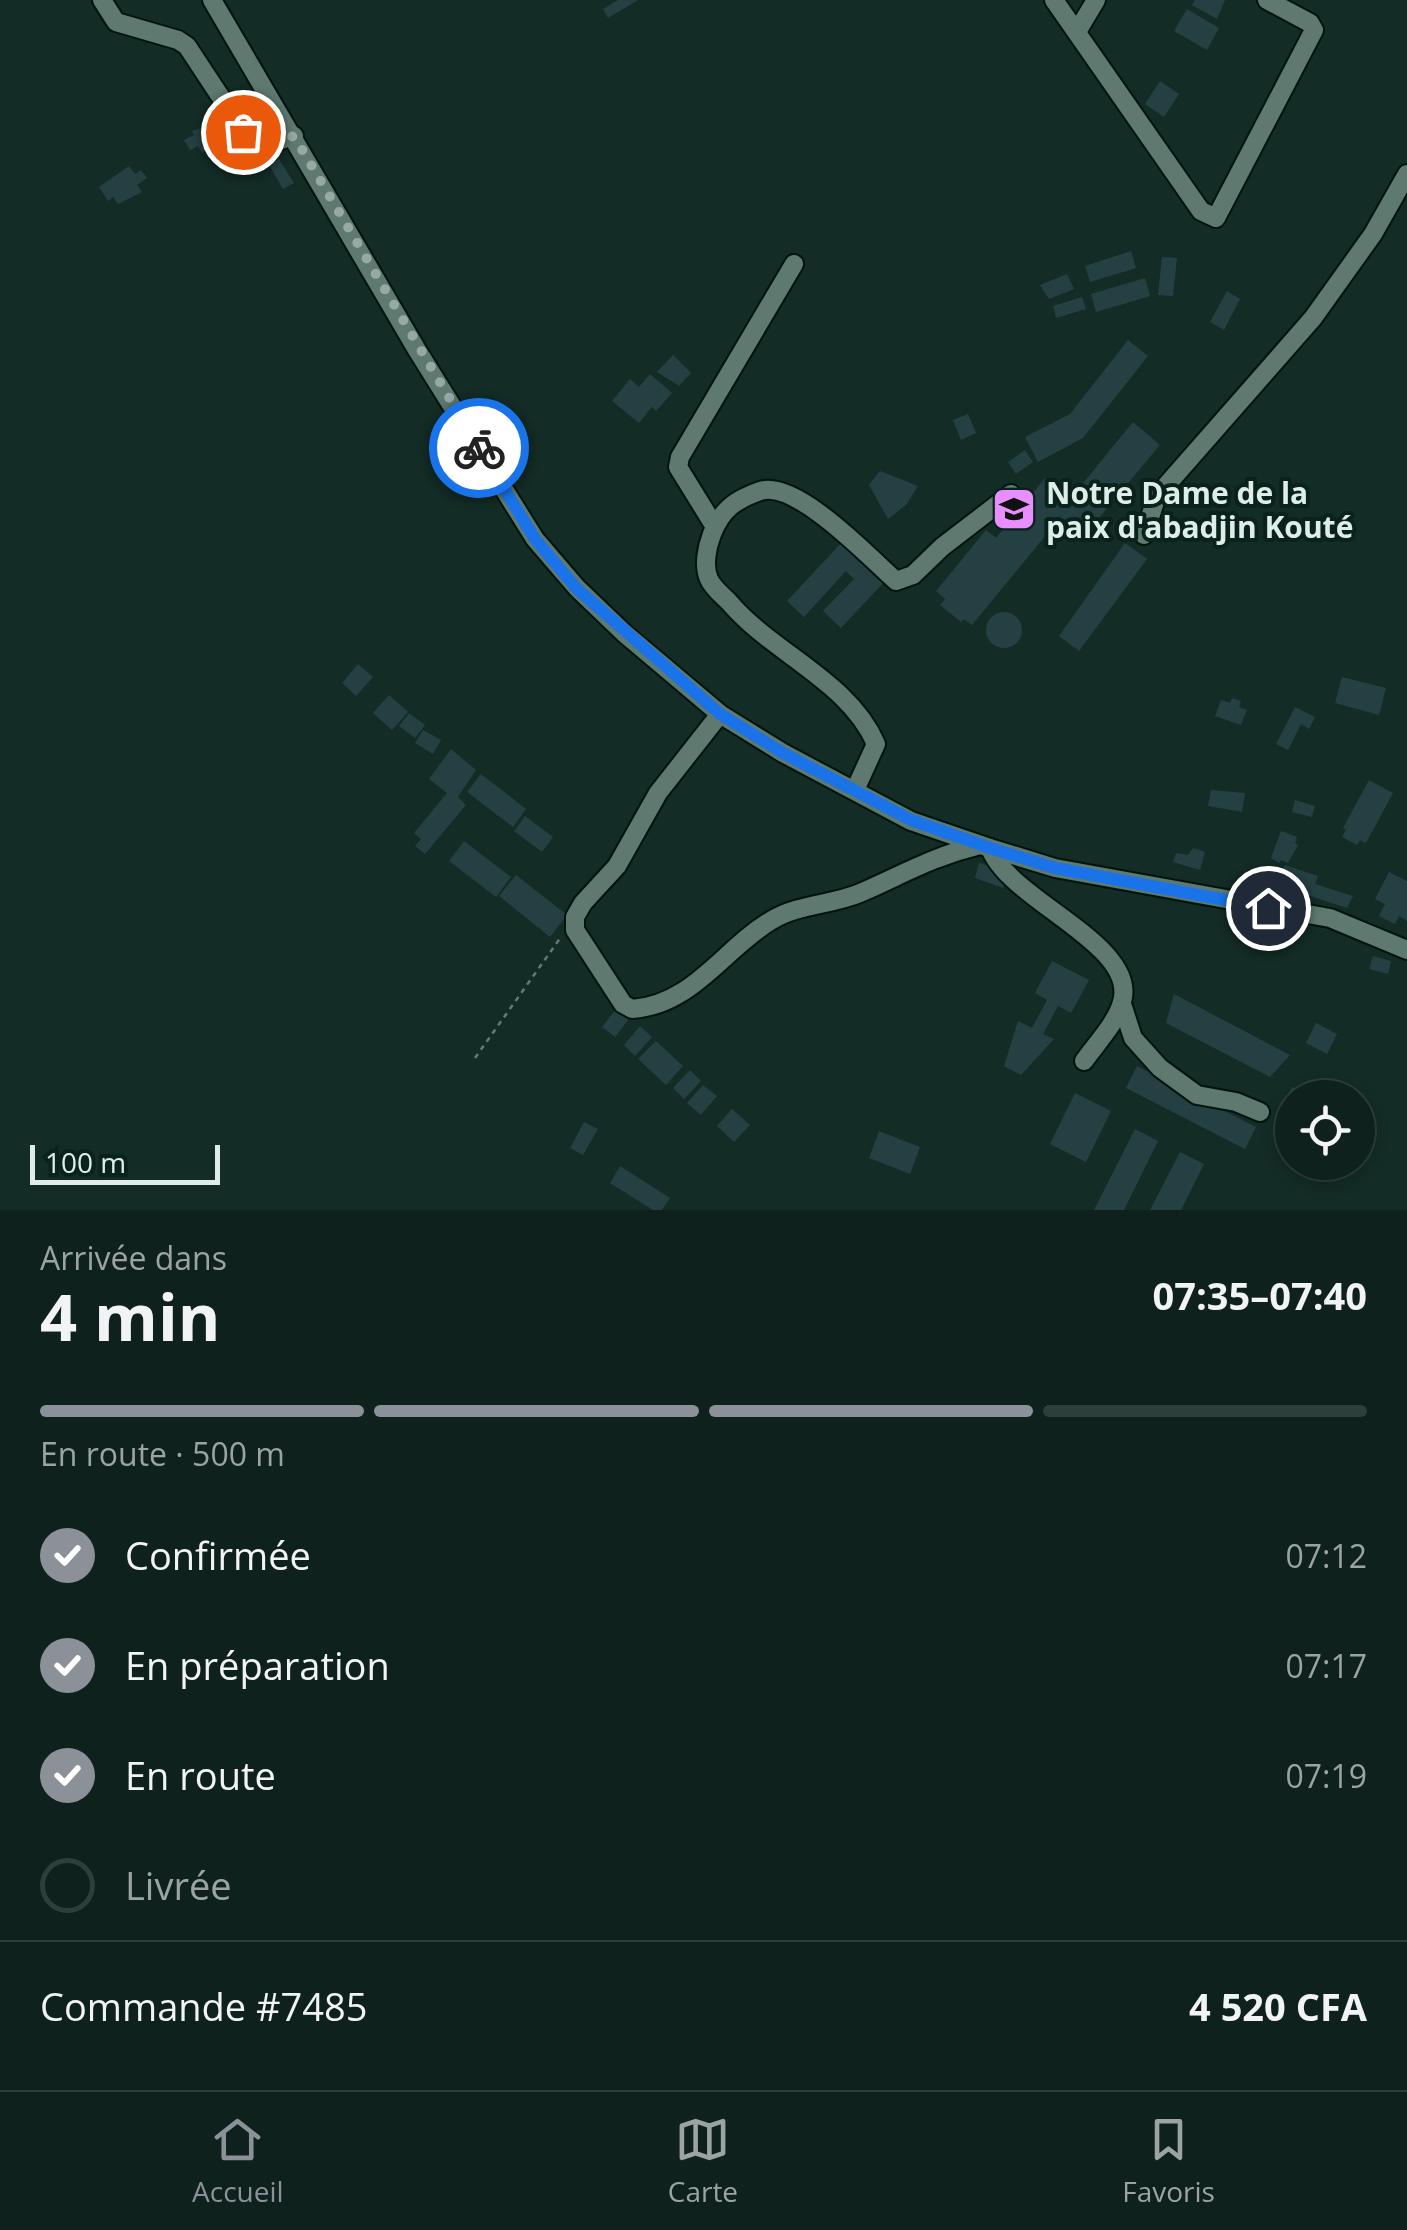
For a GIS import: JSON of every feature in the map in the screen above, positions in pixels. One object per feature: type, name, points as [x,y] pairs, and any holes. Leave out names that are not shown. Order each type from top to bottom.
[{"type":"street","points":[[102,0],[116,22],[187,46],[252,143],[261,146],[294,136]]},
{"type":"street","points":[[212,0],[418,350],[535,539],[612,622],[720,714],[783,753],[911,820],[985,846],[1092,875],[1330,918],[1407,950]]},
{"type":"street","points":[[1054,0],[1201,211],[1216,218],[1314,30],[1310,23],[1267,0]]},
{"type":"street","points":[[1078,30],[1096,0]]},
{"type":"street","points":[[1144,535],[1156,496],[1313,318],[1373,234],[1407,174]]},
{"type":"street","points":[[715,527],[678,467],[680,457],[794,264]]},
{"type":"street","points":[[855,790],[876,744],[868,724],[851,704],[749,627],[708,578],[706,548],[715,527],[732,501],[768,488],[808,504],[896,581],[913,575],[942,547],[1011,494]]},
{"type":"street","points":[[720,714],[658,793],[617,866],[583,902],[576,917],[575,930],[623,1004],[632,1010],[669,1000],[698,982],[780,916],[857,894],[931,858],[985,846]]},
{"type":"street","points":[[985,846],[1003,871],[1113,961],[1124,984],[1122,1004],[1132,1038],[1160,1068],[1197,1095],[1236,1102],[1260,1112]]},
{"type":"street","points":[[1084,1061],[1122,1004]]},
{"type":"path","points":[[475,1058],[576,917]]},
{"type":"building","points":[[618,0],[638,0],[608,18],[603,9]]},
{"type":"building","points":[[1195,0],[1225,0],[1217,19],[1192,5]]},
{"type":"building","points":[[1187,9],[1219,28],[1207,50],[1174,31]]},
{"type":"building","points":[[1160,81],[1179,94],[1164,117],[1145,104]]},
{"type":"building","points":[[223,119],[229,130],[218,136],[221,142],[202,153],[198,146],[190,150],[184,140],[194,135],[192,131]]},
{"type":"building","points":[[279,159],[294,183],[283,189],[269,165]]},
{"type":"building","points":[[129,166],[135,174],[141,170],[147,178],[137,185],[142,192],[118,204],[113,197],[108,201],[99,187]]},
{"type":"building","points":[[1131,251],[1136,268],[1090,282],[1085,266]]},
{"type":"building","points":[[1162,257],[1177,258],[1173,296],[1158,295]]},
{"type":"building","points":[[1067,274],[1074,289],[1049,299],[1040,285]]},
{"type":"building","points":[[1145,278],[1150,296],[1096,312],[1091,294]]},
{"type":"building","points":[[1227,291],[1240,299],[1224,330],[1210,322]]},
{"type":"building","points":[[1082,297],[1086,309],[1056,318],[1053,306]]},
{"type":"building","points":[[1128,340],[1148,356],[1083,438],[1038,462],[1025,437],[1070,414]]},
{"type":"building","points":[[673,355],[691,373],[679,386],[657,372]]},
{"type":"building","points":[[650,374],[672,393],[656,411],[652,407],[639,423],[612,401],[630,379],[639,387]]},
{"type":"building","points":[[968,414],[976,433],[961,440],[953,420]]},
{"type":"building","points":[[1133,422],[1160,445],[1078,543],[1055,524],[972,625],[964,619],[961,622],[940,605],[945,599],[936,591],[986,530],[996,538],[1045,478],[1070,499]]},
{"type":"building","points":[[1025,450],[1033,462],[1016,474],[1008,462]]},
{"type":"building","points":[[880,471],[918,486],[906,505],[888,519],[869,485]]},
{"type":"building","points":[[844,540],[886,580],[841,628],[823,611],[854,579],[846,571],[804,617],[787,601]]},
{"type":"building","points":[[1125,543],[1147,559],[1079,651],[1059,636]]},
{"type":"building","points":[[1004,612],[1017,617],[1022,630],[1017,643],[1004,648],[991,643],[986,630],[991,617]]},
{"type":"building","points":[[358,664],[373,677],[356,696],[342,683]]},
{"type":"building","points":[[1342,677],[1386,688],[1379,715],[1335,703]]},
{"type":"building","points":[[389,695],[408,712],[392,730],[373,713]]},
{"type":"building","points":[[1232,698],[1241,701],[1239,707],[1247,710],[1241,725],[1215,716],[1221,700],[1230,703]]},
{"type":"building","points":[[1295,707],[1315,717],[1309,729],[1301,724],[1288,750],[1276,744]]},
{"type":"building","points":[[409,713],[425,725],[415,738],[399,726]]},
{"type":"building","points":[[423,730],[441,740],[433,754],[415,743]]},
{"type":"building","points":[[451,749],[476,770],[458,797],[466,805],[425,854],[415,846],[421,839],[414,833],[447,793],[429,779]]},
{"type":"building","points":[[481,774],[526,809],[513,827],[467,792]]},
{"type":"building","points":[[1369,780],[1393,793],[1366,843],[1360,840],[1357,845],[1342,837],[1346,830],[1343,828]]},
{"type":"building","points":[[1211,790],[1245,793],[1242,812],[1208,806]]},
{"type":"building","points":[[1295,800],[1315,806],[1312,817],[1292,812]]},
{"type":"building","points":[[525,816],[553,837],[542,852],[514,831]]},
{"type":"building","points":[[1281,831],[1297,837],[1298,845],[1288,863],[1271,858]]},
{"type":"building","points":[[464,841],[511,877],[496,897],[449,861]]},
{"type":"building","points":[[1193,848],[1205,852],[1200,870],[1173,862],[1176,853],[1188,855]]},
{"type":"building","points":[[979,863],[1018,873],[1015,888],[975,878]]},
{"type":"building","points":[[1285,865],[1318,876],[1315,884],[1353,896],[1347,908],[1273,884]]},
{"type":"building","points":[[1389,872],[1407,881],[1407,921],[1399,916],[1395,924],[1379,916],[1385,904],[1375,899]]},
{"type":"building","points":[[516,875],[567,915],[550,937],[499,896]]},
{"type":"building","points":[[1373,956],[1391,961],[1388,974],[1369,969]]},
{"type":"building","points":[[1052,961],[1089,980],[1071,1013],[1058,1006],[1043,1034],[1054,1039],[1021,1075],[1004,1066],[1018,1021],[1032,1028],[1047,1000],[1035,993]]},
{"type":"building","points":[[1174,994],[1290,1055],[1270,1077],[1166,1023]]},
{"type":"building","points":[[616,1009],[629,1019],[615,1037],[602,1027]]},
{"type":"building","points":[[1316,1023],[1337,1034],[1327,1054],[1306,1043]]},
{"type":"building","points":[[640,1026],[652,1037],[635,1056],[624,1045]]},
{"type":"building","points":[[656,1041],[683,1066],[666,1085],[638,1059]]},
{"type":"building","points":[[1137,1066],[1256,1127],[1245,1149],[1126,1088]]},
{"type":"building","points":[[690,1070],[701,1081],[684,1099],[673,1088]]},
{"type":"building","points":[[703,1085],[717,1096],[701,1115],[687,1103]]},
{"type":"building","points":[[1075,1093],[1111,1111],[1086,1162],[1050,1144]]},
{"type":"building","points":[[732,1109],[750,1125],[734,1142],[717,1126]]},
{"type":"building","points":[[584,1122],[598,1129],[583,1155],[570,1148]]},
{"type":"building","points":[[1135,1129],[1158,1141],[1124,1210],[1094,1210]]},
{"type":"building","points":[[879,1131],[920,1147],[910,1174],[869,1158]]},
{"type":"building","points":[[1180,1152],[1204,1164],[1181,1210],[1150,1210]]},
{"type":"building","points":[[620,1166],[670,1198],[662,1210],[653,1210],[610,1183]]},
{"type":"way so far","points":[[243,132],[252,143],[261,146],[294,136],[479,448]]},
{"type":"place","name":"Notre Dame de la paix d'abadjin Kouté","points":[[1014,509]]},
{"type":"route","points":[[479,448],[535,539],[576,588],[720,714],[783,753],[911,820],[990,848],[1055,868],[1268,908]]}]
